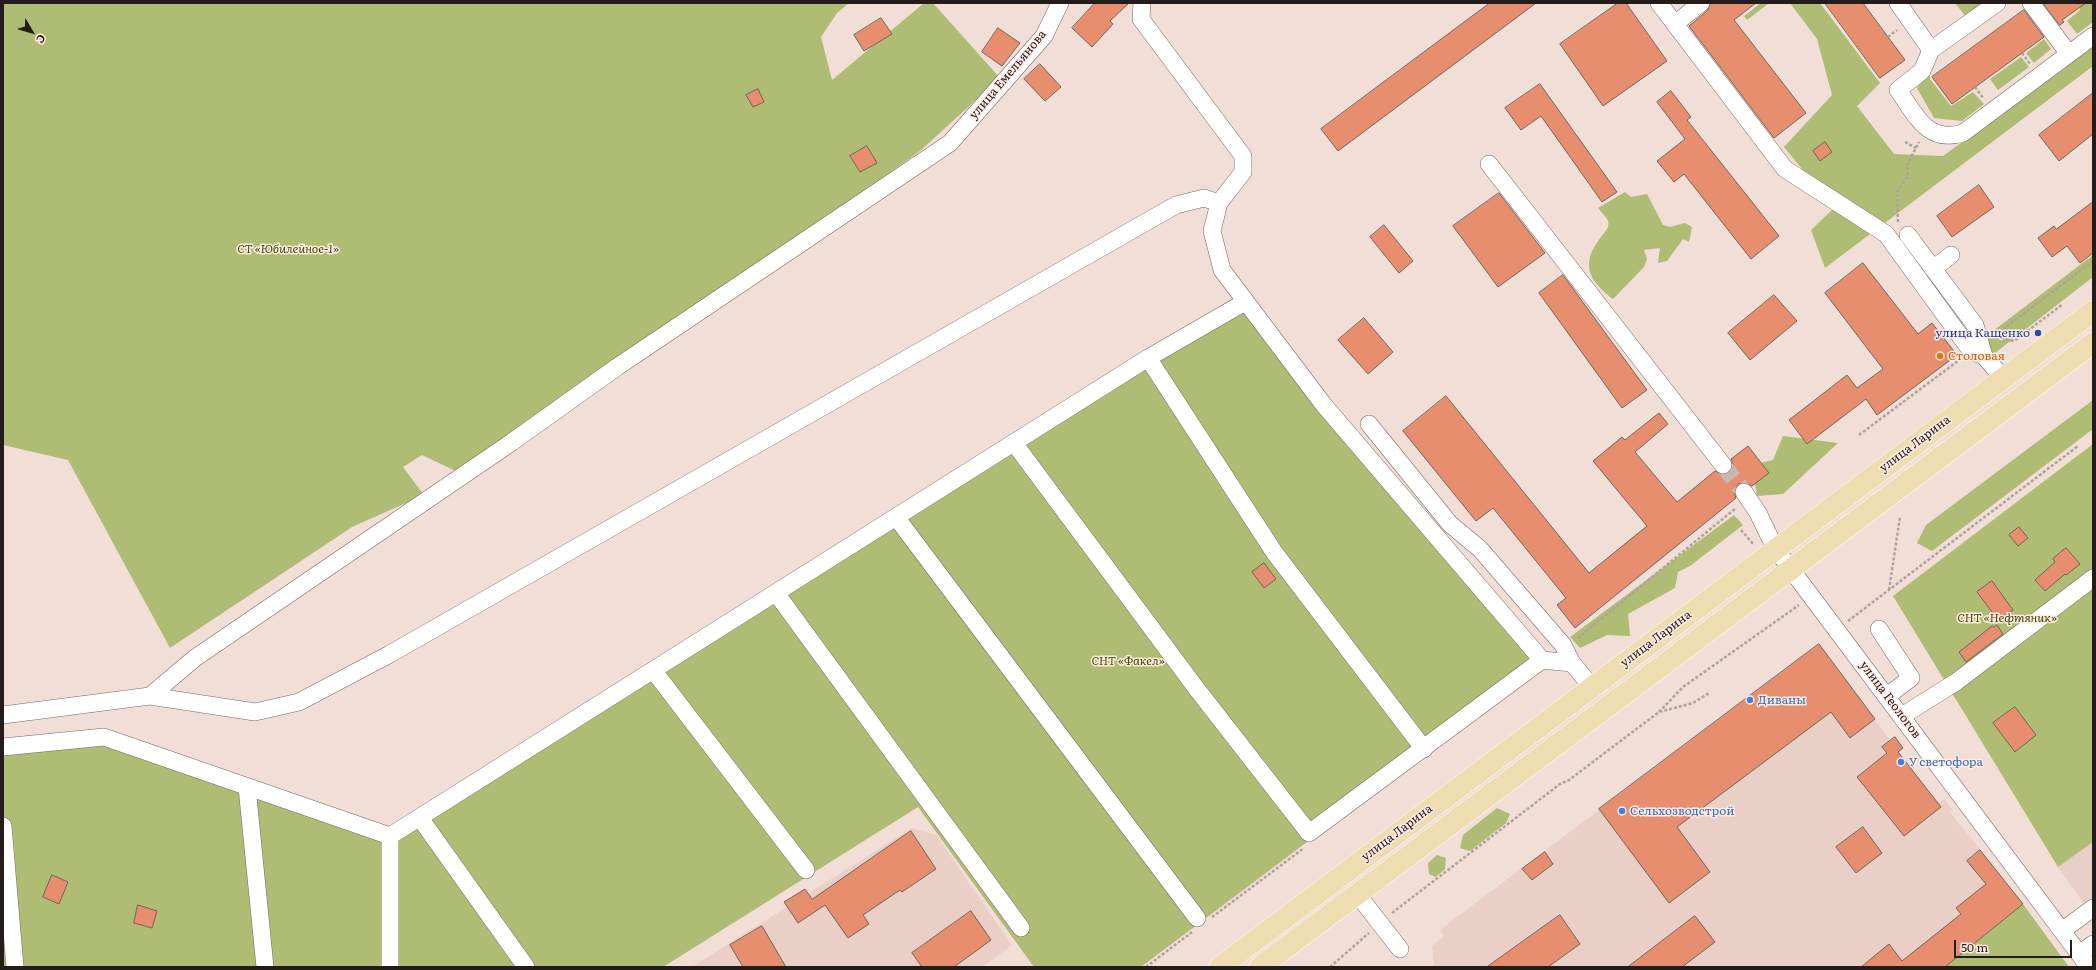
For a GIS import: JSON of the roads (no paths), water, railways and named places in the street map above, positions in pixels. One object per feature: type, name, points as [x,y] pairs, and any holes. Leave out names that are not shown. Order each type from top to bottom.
[{"type":"main road","name":"улица Ларина","points":[[1220,967],[1592,687],[1766,548],[2003,378],[2093,311]]},
{"type":"main road","name":"улица Ларина","points":[[1260,967],[1790,568],[2093,343]]},
{"type":"street","name":"улица Емельянова","points":[[150,696],[195,658],[512,442],[617,367],[950,143],[1044,36],[1060,3]]},
{"type":"street","points":[[1142,3],[1142,19],[1243,156],[1243,172],[1219,203],[1212,231],[1222,270],[1323,404],[1542,660]]},
{"type":"street","points":[[1659,3],[1785,169],[1886,234],[1971,351],[1984,356]]},
{"type":"street","points":[[1675,24],[1701,3]]},
{"type":"street","points":[[1898,3],[1932,50]]},
{"type":"street","points":[[1997,3],[1932,50],[1922,71],[1898,90],[1926,129],[1949,137],[1963,133],[2093,36]]},
{"type":"street","points":[[2031,3],[2069,54]]},
{"type":"street","points":[[1489,164],[1723,465]]},
{"type":"street","points":[[3,715],[150,696],[255,712],[299,702],[397,650],[1176,205],[1204,198],[1219,203]]},
{"type":"street","points":[[1908,235],[1975,325],[1984,356],[2003,378]]},
{"type":"street","points":[[1933,268],[1950,255]]},
{"type":"street","points":[[3,747],[104,737],[390,836],[1148,358],[1245,302]]},
{"type":"street","points":[[1148,358],[1274,552],[1424,748]]},
{"type":"street","points":[[1369,424],[1450,524],[1480,549],[1563,645],[1572,662],[1592,687]]},
{"type":"street","points":[[1014,443],[1196,688],[1309,833],[1542,660],[1572,662]]},
{"type":"street","name":"улица Геологов","points":[[1744,492],[1758,513],[1766,548],[1790,568],[2063,930],[2087,955]]},
{"type":"street","points":[[896,517],[1197,918]]},
{"type":"street","points":[[1902,716],[1956,682],[2093,578]]},
{"type":"street","points":[[776,593],[1021,928]]},
{"type":"street","points":[[1879,629],[1911,678],[1887,696]]},
{"type":"street","points":[[653,670],[806,870]]},
{"type":"street","points":[[247,787],[265,967]]},
{"type":"street","points":[[420,818],[526,967]]},
{"type":"street","points":[[3,826],[15,967]]},
{"type":"street","points":[[390,836],[390,967]]},
{"type":"street","points":[[1356,894],[1400,949]]},
{"type":"street","points":[[2063,930],[2093,908]]},
{"type":"tunnel","points":[[1723,465],[1744,492]]},
{"type":"place","name":"улица Кащенко","points":[[2038,333]]},
{"type":"place","name":"Столовая","points":[[1940,356]]},
{"type":"place","name":"Диваны","points":[[1750,700]]},
{"type":"place","name":"У светофора","points":[[1901,762]]},
{"type":"place","name":"Сельхозводстрой","points":[[1622,811]]},
{"type":"park label","name":"СТ «Юбилейное-1»","points":[[288,249]]},
{"type":"park label","name":"СНТ «Нефтяник»","points":[[2007,618]]},
{"type":"park label","name":"СНТ «Факел»","points":[[1128,661]]}]
